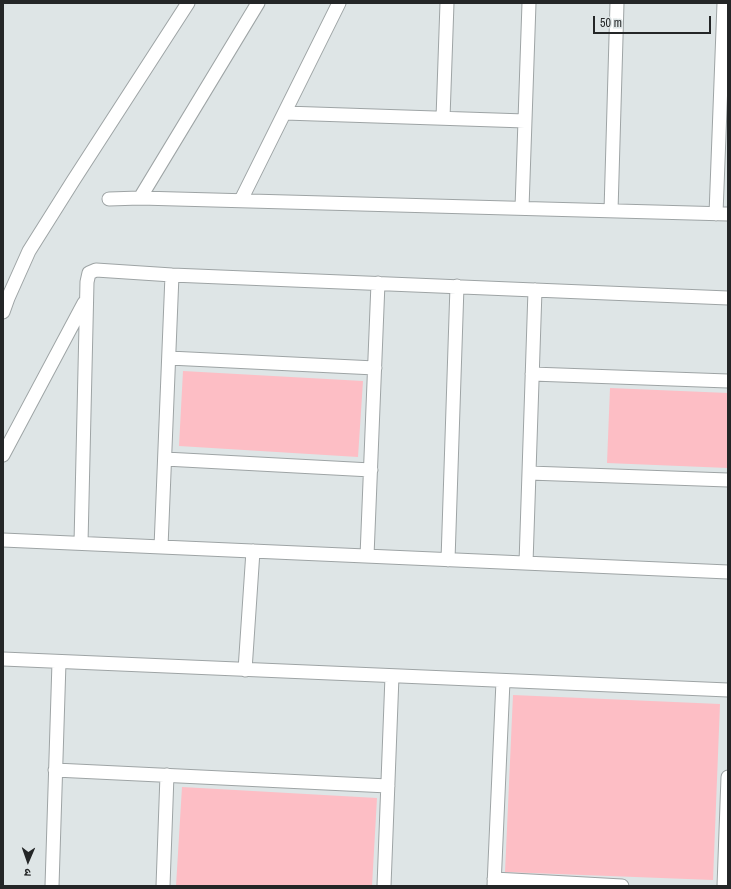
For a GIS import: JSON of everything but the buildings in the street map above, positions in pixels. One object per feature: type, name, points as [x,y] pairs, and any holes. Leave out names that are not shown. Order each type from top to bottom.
[{"type":"street","points":[[3,312],[29,251],[188,3]]},
{"type":"street","points":[[140,198],[258,3]]},
{"type":"street","points":[[241,200],[339,3]]},
{"type":"street","points":[[444,118],[448,3]]},
{"type":"street","points":[[522,208],[529,3]]},
{"type":"street","points":[[611,211],[617,3]]},
{"type":"street","points":[[109,199],[140,198],[241,200],[722,214],[725,75],[724,3]]},
{"type":"street","points":[[285,113],[525,121]]},
{"type":"street","points":[[81,543],[86,300],[89,273],[96,270],[172,275],[728,298]]},
{"type":"street","points":[[161,547],[172,275]]},
{"type":"street","points":[[367,556],[378,283]]},
{"type":"street","points":[[448,560],[457,286]]},
{"type":"street","points":[[526,563],[535,290]]},
{"type":"street","points":[[3,455],[86,300]]},
{"type":"street","points":[[169,358],[375,368]]},
{"type":"street","points":[[532,374],[728,381]]},
{"type":"street","points":[[165,460],[371,470]]},
{"type":"street","points":[[529,473],[728,480]]},
{"type":"street","points":[[3,540],[728,572]]},
{"type":"street","points":[[245,670],[253,551]]},
{"type":"street","points":[[3,659],[728,690]]},
{"type":"street","points":[[52,886],[59,662]]},
{"type":"street","points":[[384,886],[392,676]]},
{"type":"street","points":[[503,681],[494,882],[622,886]]},
{"type":"street","points":[[55,770],[388,786]]},
{"type":"street","points":[[163,886],[167,775]]},
{"type":"street","points":[[724,886],[728,777]]},
{"type":"shaded area","points":[[183,371],[363,381],[358,457],[179,446]]},
{"type":"shaded area","points":[[610,388],[728,393],[728,468],[607,463]]},
{"type":"shaded area","points":[[513,695],[720,704],[713,880],[505,872]]},
{"type":"shaded area","points":[[182,787],[377,798],[372,886],[176,886]]}]
